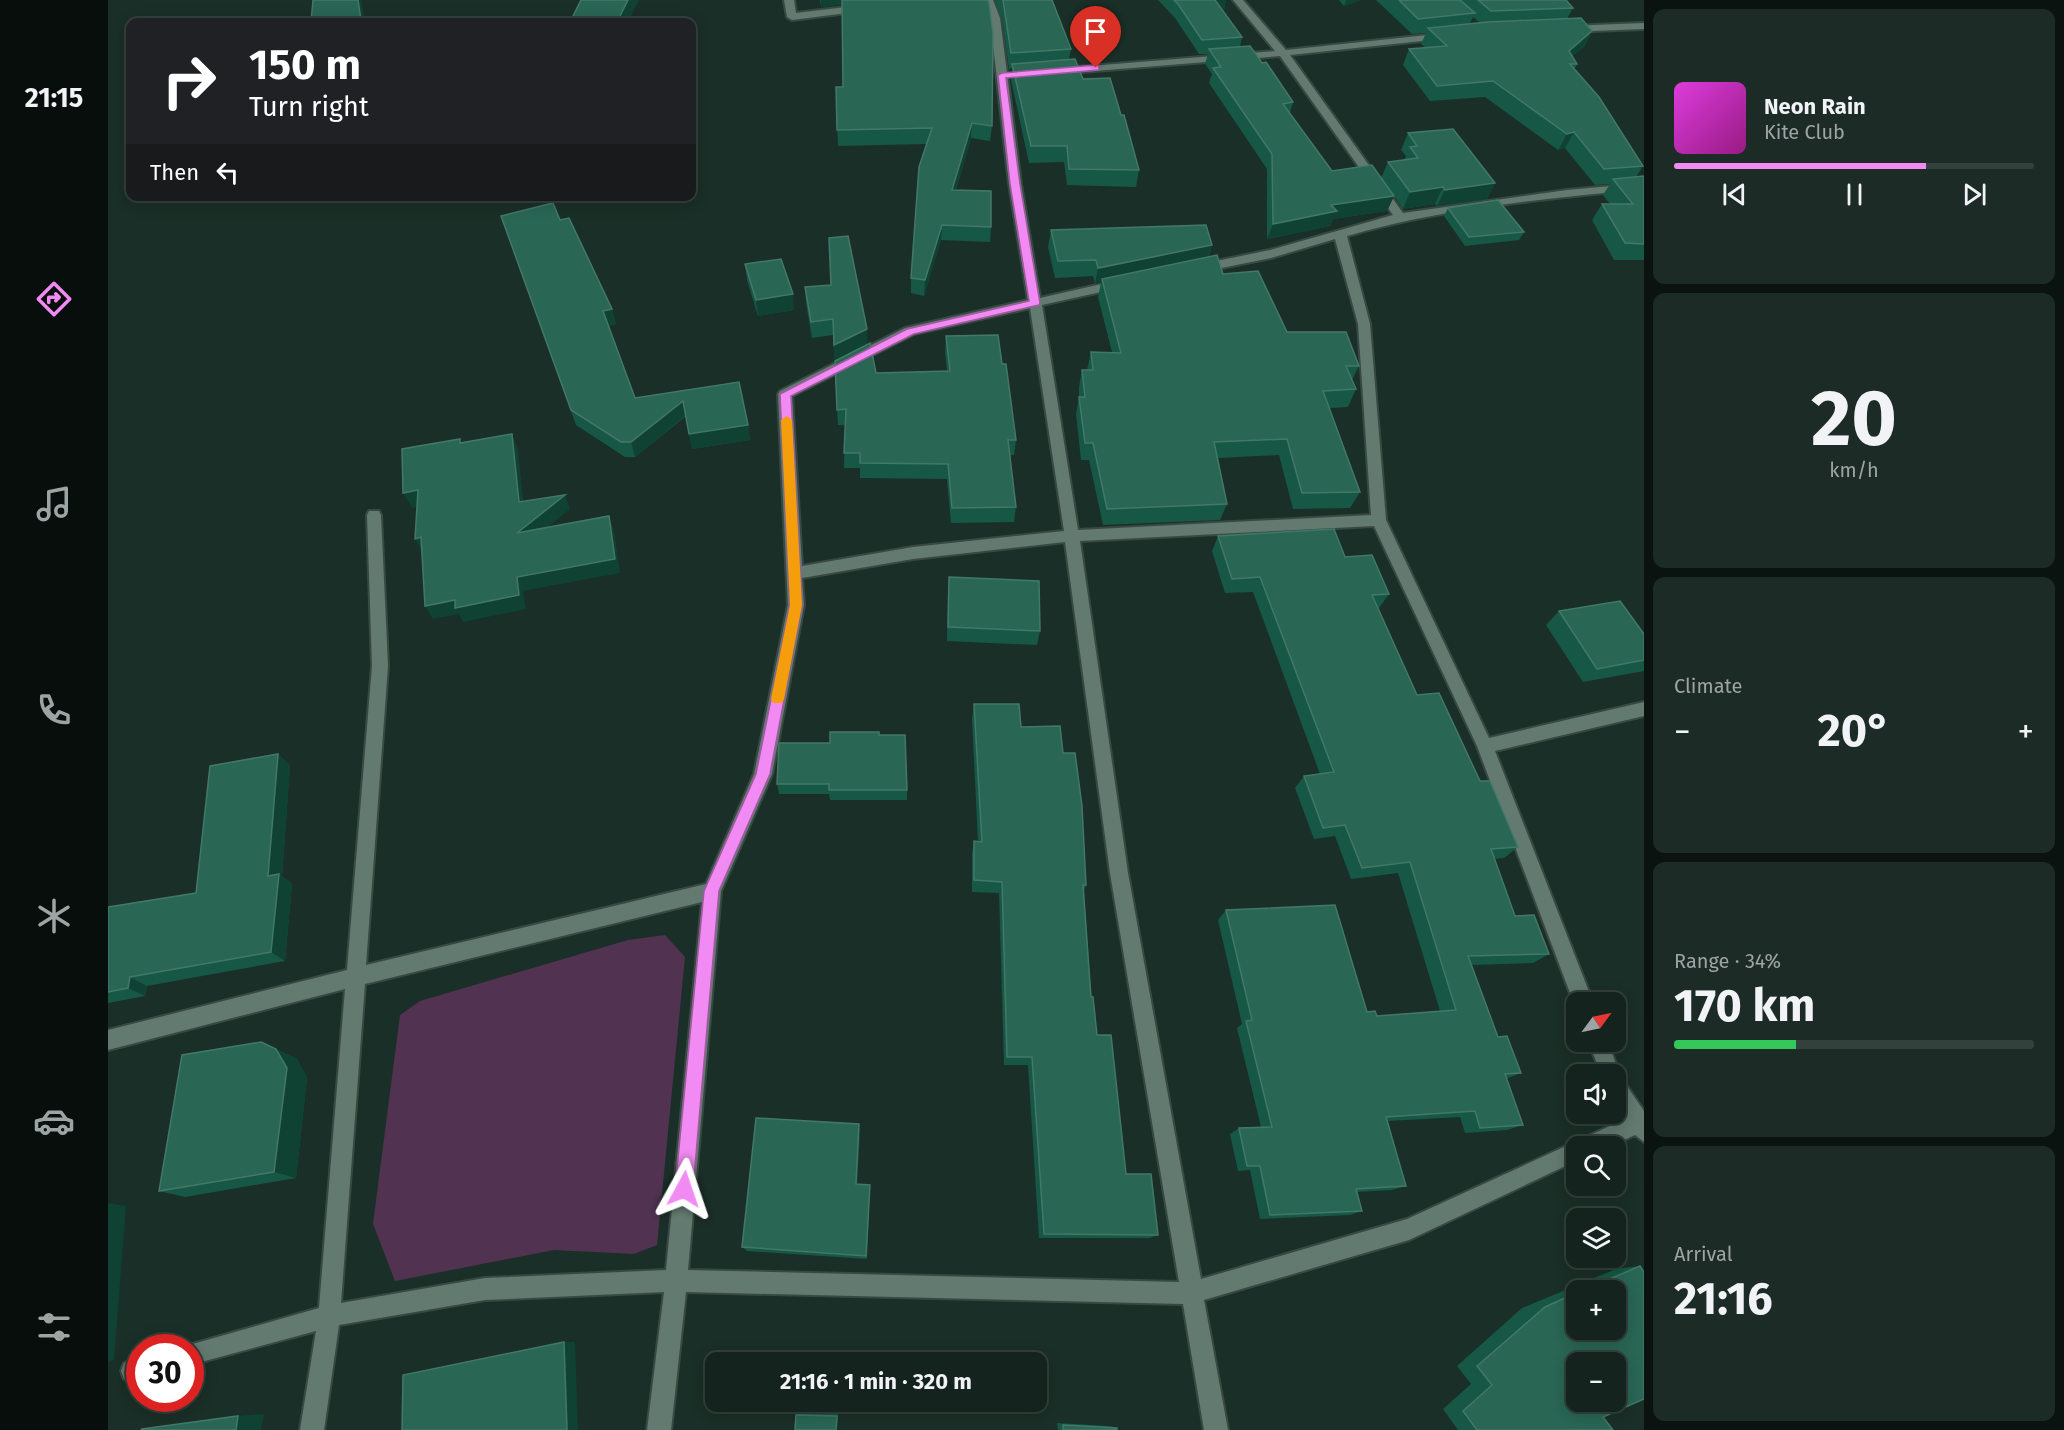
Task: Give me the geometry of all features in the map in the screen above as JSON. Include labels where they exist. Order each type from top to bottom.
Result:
[{"type":"street","points":[[789,0],[792,16],[879,6]]},
{"type":"street","points":[[988,0],[995,18],[1008,75],[1015,184],[1071,536],[1119,873],[1216,1430]]},
{"type":"street","points":[[1238,0],[1283,53],[1400,217]]},
{"type":"street","points":[[1562,29],[1644,26]]},
{"type":"street","points":[[1049,72],[1283,53],[1457,34]]},
{"type":"street","points":[[1183,272],[1271,254],[1400,217],[1567,193],[1644,186]]},
{"type":"street","points":[[1340,234],[1364,324],[1379,520],[1485,746],[1579,992]]},
{"type":"street","points":[[659,1430],[676,1281],[712,891],[763,774],[796,605],[785,394],[910,332],[1127,283]]},
{"type":"street","points":[[312,1430],[329,1316],[380,666],[374,515]]},
{"type":"street","points":[[794,573],[913,553],[1071,536],[1379,520]]},
{"type":"street","points":[[1485,746],[1644,709]]},
{"type":"street","points":[[108,1040],[712,891]]},
{"type":"street","points":[[1613,1136],[1642,1125],[1626,1100]]},
{"type":"street","points":[[204,1350],[329,1316],[485,1289],[676,1281],[1192,1293],[1409,1229],[1566,1156]]},
{"type":"shaded area","points":[[665,935],[685,957],[657,1245],[634,1254],[554,1250],[395,1281],[373,1224],[400,1015],[420,1001],[628,940]]},
{"type":"building","points":[[313,0],[358,0],[361,18],[311,18]]},
{"type":"building","points":[[581,0],[628,0],[619,18],[572,18]]},
{"type":"building","points":[[842,0],[988,0],[989,3],[993,34],[992,126],[972,123],[952,190],[991,191],[991,227],[942,225],[925,280],[911,278],[919,167],[932,128],[837,130],[836,87],[843,87]]},
{"type":"building","points":[[1003,0],[1052,0],[1071,49],[1011,53]]},
{"type":"building","points":[[1174,0],[1215,0],[1242,37],[1202,40]]},
{"type":"building","points":[[1399,0],[1460,0],[1475,13],[1418,19]]},
{"type":"building","points":[[1478,0],[1566,0],[1573,8],[1491,11]]},
{"type":"building","points":[[1581,18],[1592,31],[1569,51],[1577,64],[1570,64],[1599,97],[1643,166],[1604,169],[1574,132],[1567,134],[1493,81],[1437,86],[1409,49],[1447,46],[1428,28],[1488,22]]},
{"type":"building","points":[[1250,46],[1262,63],[1266,62],[1293,102],[1283,104],[1332,171],[1372,165],[1394,196],[1331,205],[1337,211],[1273,224],[1272,154],[1213,68],[1221,67],[1209,49]]},
{"type":"building","points":[[1075,59],[1083,79],[1110,78],[1121,115],[1124,115],[1139,170],[1069,169],[1067,146],[1031,146],[1012,64]]},
{"type":"building","points":[[1453,129],[1495,183],[1410,192],[1388,162],[1418,158],[1410,147],[1417,146],[1408,133]]},
{"type":"building","points":[[1644,176],[1644,244],[1625,243],[1602,204],[1633,204],[1613,179]]},
{"type":"building","points":[[1498,200],[1524,232],[1469,237],[1448,208]]},
{"type":"building","points":[[553,203],[560,220],[569,218],[612,309],[603,311],[635,398],[739,382],[748,425],[689,434],[683,401],[631,442],[621,442],[571,410],[501,216]]},
{"type":"building","points":[[1206,225],[1212,245],[1098,268],[1096,260],[1058,261],[1051,230]]},
{"type":"building","points":[[848,236],[867,329],[834,345],[833,319],[811,322],[805,287],[831,285],[829,238]]},
{"type":"building","points":[[1217,255],[1223,274],[1258,271],[1287,332],[1346,332],[1359,366],[1346,366],[1356,389],[1323,391],[1360,492],[1302,493],[1287,439],[1214,442],[1227,504],[1107,509],[1093,443],[1085,443],[1079,397],[1085,397],[1082,370],[1093,370],[1091,352],[1121,353],[1102,279]]},
{"type":"building","points":[[781,259],[793,294],[756,300],[745,264]]},
{"type":"building","points":[[998,335],[1002,364],[1006,364],[1016,440],[1008,440],[1016,507],[952,508],[948,464],[860,463],[860,453],[844,453],[846,409],[837,410],[835,361],[870,343],[876,373],[950,371],[946,336]]},
{"type":"building","points":[[512,434],[519,502],[565,495],[517,533],[609,516],[615,559],[517,577],[519,595],[455,608],[455,600],[425,606],[421,537],[415,539],[418,490],[403,493],[402,449],[460,439],[460,443]]},
{"type":"building","points":[[1334,529],[1345,557],[1372,555],[1389,594],[1372,595],[1417,695],[1439,693],[1480,781],[1490,781],[1518,847],[1491,849],[1515,916],[1534,915],[1549,954],[1468,956],[1498,1037],[1507,1036],[1521,1073],[1505,1074],[1523,1125],[1480,1128],[1475,1111],[1386,1117],[1406,1186],[1356,1189],[1362,1211],[1270,1215],[1260,1166],[1247,1166],[1239,1128],[1272,1127],[1246,1021],[1252,1020],[1226,910],[1335,905],[1367,1012],[1375,1011],[1377,1016],[1456,1010],[1410,862],[1362,868],[1345,825],[1323,828],[1304,776],[1334,772],[1260,577],[1232,579],[1218,536]]},
{"type":"building","points":[[949,577],[1039,581],[1040,631],[948,627]]},
{"type":"building","points":[[1620,601],[1644,634],[1644,660],[1597,669],[1559,611]]},
{"type":"building","points":[[974,704],[1019,704],[1021,727],[1060,726],[1063,753],[1075,753],[1082,806],[1086,885],[1083,885],[1091,997],[1093,997],[1097,1035],[1111,1035],[1126,1174],[1151,1174],[1158,1235],[1044,1234],[1032,1057],[1007,1057],[1002,882],[974,880],[974,841],[982,842]]},
{"type":"building","points":[[830,732],[879,732],[879,735],[905,735],[907,790],[829,790],[829,784],[777,784],[779,743],[830,743]]},
{"type":"building","points":[[278,754],[268,876],[279,874],[271,952],[130,977],[128,988],[108,992],[108,907],[196,893],[210,766]]},
{"type":"building","points":[[261,1042],[276,1049],[287,1068],[274,1172],[159,1191],[182,1055]]},
{"type":"building","points":[[756,1118],[859,1124],[856,1184],[870,1185],[866,1256],[742,1247]]},
{"type":"building","points":[[1640,1266],[1644,1272],[1644,1399],[1626,1407],[1626,1352],[1566,1352],[1566,1412],[1614,1412],[1603,1417],[1613,1430],[1477,1430],[1463,1411],[1492,1385],[1477,1366],[1545,1307],[1566,1298],[1566,1340],[1626,1340],[1626,1280],[1607,1280]]},
{"type":"building","points":[[564,1342],[567,1430],[402,1430],[403,1375]]},
{"type":"building","points":[[796,1415],[837,1416],[836,1430],[795,1430]]},
{"type":"building","points":[[238,1416],[236,1430],[141,1430],[142,1429]]},
{"type":"building","points":[[1063,1425],[1117,1428],[1117,1430],[1063,1430]]},
{"type":"slow traffic","points":[[778,699],[796,605],[787,420]]},
{"type":"route","points":[[684,1189],[712,891],[763,774],[796,605],[785,394],[910,332],[1035,303],[1015,184],[1002,75],[1096,68]]}]
